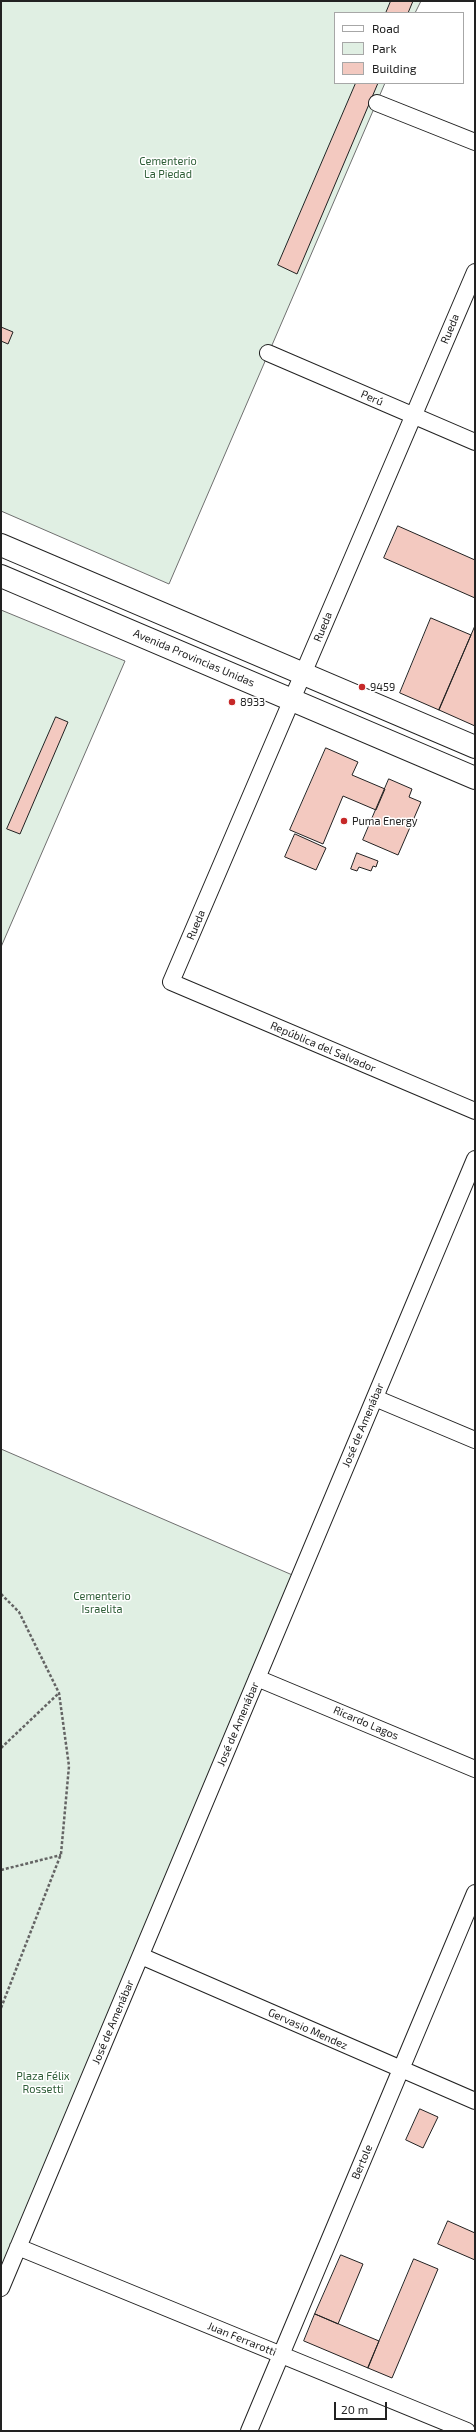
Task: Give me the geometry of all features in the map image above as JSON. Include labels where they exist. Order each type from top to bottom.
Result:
[{"type":"main road","points":[[1,545],[304,672],[475,747]]},
{"type":"main road","name":"Avenida Provincias Unidas","points":[[1,576],[475,778]]},
{"type":"street","points":[[377,102],[475,142]]},
{"type":"street","name":"Rueda","points":[[171,982],[475,272]]},
{"type":"street","name":"Perú","points":[[268,353],[475,442]]},
{"type":"street","name":"República del Salvador","points":[[171,982],[475,1112]]},
{"type":"street","name":"José de Amenábar","points":[[1,2288],[475,1159]]},
{"type":"street","points":[[375,1398],[475,1440]]},
{"type":"street","name":"Ricardo Lagos","points":[[257,1678],[475,1769]]},
{"type":"street","name":"Bertole","points":[[249,2431],[475,1893]]},
{"type":"street","name":"Gervasio Mendez","points":[[140,1956],[475,2101]]},
{"type":"street","name":"Juan Ferrarotti","points":[[18,2247],[466,2431]]},
{"type":"path","points":[[1,1594],[19,1612],[59,1693],[69,1766],[61,1854],[1,2008]]},
{"type":"path","points":[[1,1748],[59,1693]]},
{"type":"path","points":[[1,1870],[61,1854]]},
{"type":"green space","name":"Cementerio La Piedad","points":[[1,1],[421,1],[416,12],[334,12],[334,84],[385,84],[169,584],[1,511]]},
{"type":"green space","points":[[1,610],[125,661],[1,947]]},
{"type":"green space","name":"Cementerio Israelita","points":[[1,1449],[297,1577],[1,2273]]},
{"type":"building","points":[[391,1],[413,1],[408,12],[386,12]]},
{"type":"building","points":[[356,84],[378,84],[297,274],[278,265]]},
{"type":"building","points":[[1,327],[13,332],[8,344],[1,341]]},
{"type":"building","points":[[398,526],[475,560],[475,598],[384,558]]},
{"type":"building","points":[[431,618],[471,635],[439,710],[400,693]]},
{"type":"building","points":[[475,626],[475,726],[439,710]]},
{"type":"building","points":[[56,717],[68,722],[20,834],[7,829]]},
{"type":"building","points":[[326,748],[358,762],[352,775],[385,789],[376,810],[343,796],[323,844],[290,830]]},
{"type":"building","points":[[389,779],[412,789],[409,797],[421,802],[398,855],[363,840]]},
{"type":"building","points":[[295,834],[326,848],[316,870],[285,857]]},
{"type":"building","points":[[357,853],[378,861],[376,867],[373,866],[371,871],[359,867],[357,871],[351,869]]},
{"type":"building","points":[[420,2109],[438,2117],[423,2148],[406,2140]]},
{"type":"building","points":[[448,2221],[475,2233],[475,2260],[438,2244]]},
{"type":"building","points":[[341,2255],[363,2264],[338,2324],[315,2314]]},
{"type":"building","points":[[414,2259],[438,2269],[392,2378],[368,2368]]},
{"type":"building","points":[[315,2314],[379,2341],[368,2368],[304,2341]]},
{"type":"place","name":"9459","points":[[362,687]]},
{"type":"place","name":"8933","points":[[232,702]]},
{"type":"place","name":"Puma Energy","points":[[344,821]]},
{"type":"park label","name":"Plaza Félix Rossetti","points":[[43,2082]]}]
